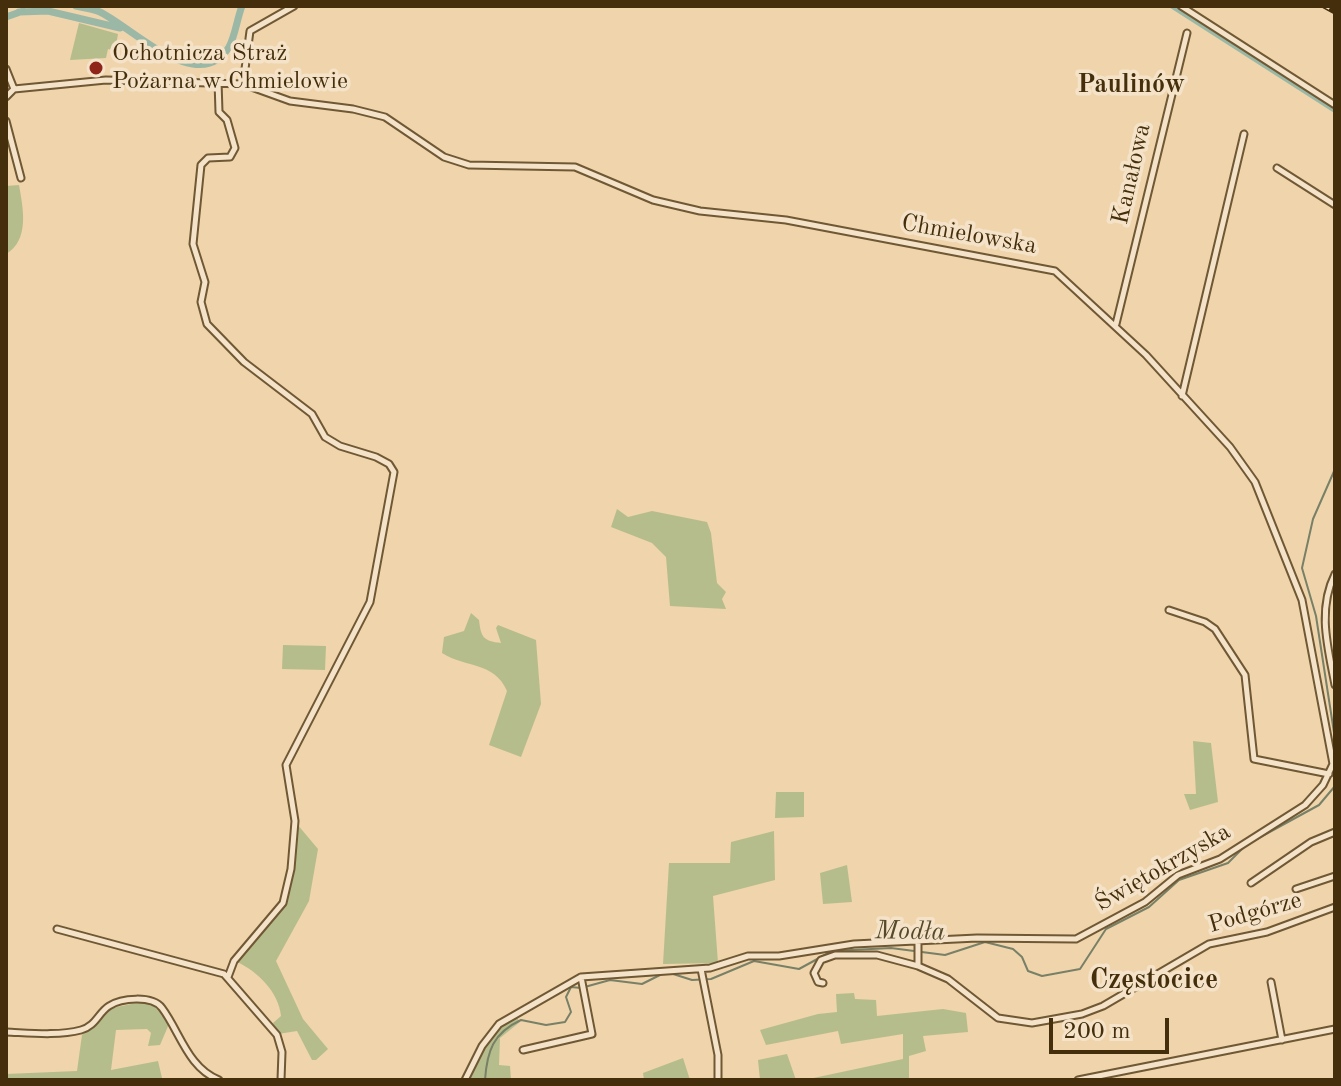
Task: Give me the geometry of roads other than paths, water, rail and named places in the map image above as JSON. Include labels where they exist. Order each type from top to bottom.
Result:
[{"type":"street","points":[[243,84],[250,31],[294,6]]},
{"type":"street","points":[[1185,7],[1335,105]]},
{"type":"street","name":"Kanałowa","points":[[1116,325],[1187,33]]},
{"type":"street","points":[[6,69],[14,89],[6,97]]},
{"type":"street","name":"Chmielowska","points":[[14,89],[106,80],[243,84],[290,101],[353,109],[385,117],[444,157],[460,162],[495,167],[575,167],[653,200],[700,211],[786,220],[1047,267],[1065,278],[1116,325],[1243,463],[1270,513],[1302,600],[1334,763]]},
{"type":"street","points":[[218,81],[219,112],[230,127],[235,148],[230,157],[208,158],[201,165],[193,244],[204,277],[204,318],[244,362],[307,410],[325,437],[340,446],[376,457],[389,464],[394,472],[370,602],[286,765],[284,773],[294,797],[295,821],[291,869],[283,903],[234,961],[228,977]]},
{"type":"street","points":[[6,121],[21,178]]},
{"type":"street","points":[[1182,397],[1244,134]]},
{"type":"street","points":[[1277,168],[1335,205]]},
{"type":"street","points":[[1335,574],[1326,598],[1325,614],[1335,685]]},
{"type":"street","points":[[1169,610],[1215,629],[1229,654],[1241,664],[1245,675],[1254,759],[1329,774]]},
{"type":"street","name":"Świętokrzyska","points":[[581,977],[702,972],[748,956],[779,956],[839,945],[1076,939],[1145,902],[1178,875],[1220,859],[1305,805],[1318,793],[1334,763]]},
{"type":"street","points":[[1251,883],[1311,842],[1335,832]]},
{"type":"street","points":[[1296,889],[1335,876]]},
{"type":"street","name":"Podgórze","points":[[823,983],[818,982],[814,969],[828,957],[877,955],[918,966],[948,979],[998,1018],[1039,1022],[1082,1014],[1103,1006],[1209,944],[1267,932],[1335,907]]},
{"type":"street","points":[[57,929],[207,968],[228,977],[277,1035],[282,1052],[281,1080]]},
{"type":"street","points":[[918,942],[918,966]]},
{"type":"street","points":[[702,972],[718,1055],[718,1080]]},
{"type":"street","points":[[465,1080],[482,1046],[499,1024],[581,977],[592,1034],[523,1050]]},
{"type":"street","points":[[1271,982],[1282,1040]]},
{"type":"street","points":[[6,1032],[79,1030],[95,1023],[106,1008],[115,1003],[152,1001],[162,1008],[186,1051],[207,1074],[219,1080]]},
{"type":"street","points":[[1078,1080],[1335,1029]]},
{"type":"waterway","points":[[76,6],[100,12],[164,54],[200,65],[216,60],[229,47],[242,6]]},
{"type":"waterway","points":[[1171,6],[1335,111]]},
{"type":"waterway","points":[[6,17],[23,11]]},
{"type":"waterway","points":[[19,12],[48,11],[120,28]]},
{"type":"waterway","name":"Modła","points":[[1335,469],[1313,519],[1302,568],[1316,616],[1335,739]]},
{"type":"waterway","name":"Modła","points":[[1255,840],[1319,805],[1335,786]]},
{"type":"waterway","name":"Modła","points":[[670,973],[692,980],[711,979],[754,961],[799,969],[832,951],[891,948],[945,955],[985,942],[1013,949],[1022,957],[1028,971],[1042,976],[1080,969],[1106,929],[1149,907],[1179,880],[1228,863],[1246,845]]},
{"type":"waterway","name":"Modła","points":[[485,1080],[490,1052],[498,1037],[521,1020],[546,1025],[565,1022],[571,1012],[566,997],[571,987],[581,988],[610,980],[642,984],[664,973]]},
{"type":"railway","points":[[1324,6],[1335,12]]},
{"type":"place","name":"Ochotnicza Straż Pożarna w Chmielowie","points":[[96,68]]},
{"type":"district","name":"Paulinów","points":[[1131,85]]},
{"type":"district","name":"Częstocice","points":[[1154,981]]}]
